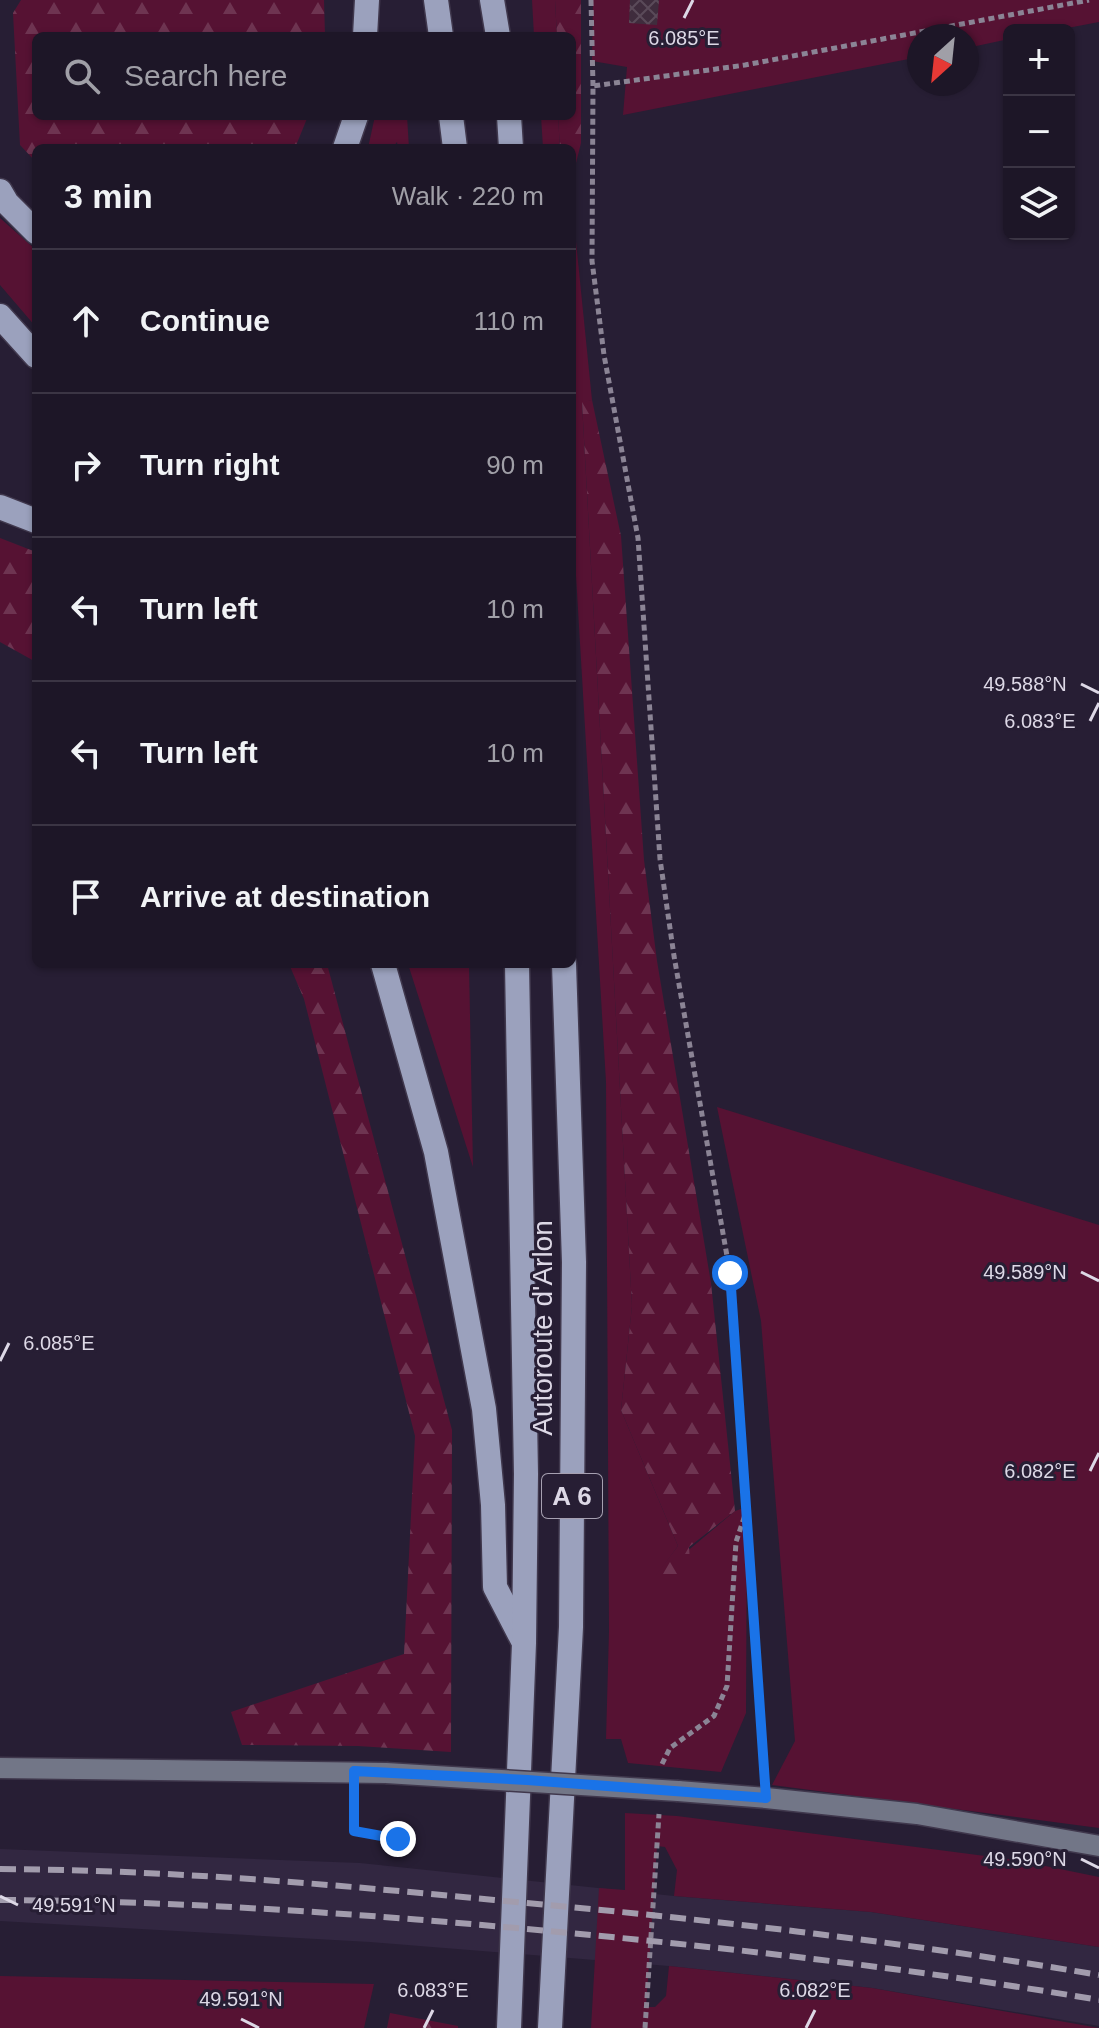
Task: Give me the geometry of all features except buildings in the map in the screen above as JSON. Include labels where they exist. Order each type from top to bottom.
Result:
[{"type":"highway","points":[[365,32],[367,0]]},
{"type":"highway","points":[[436,0],[440,32]]},
{"type":"highway","points":[[492,0],[497,32]]},
{"type":"highway","points":[[506,0],[506,32]]},
{"type":"highway","points":[[346,144],[355,120]]},
{"type":"highway","points":[[452,120],[454,144]]},
{"type":"highway","points":[[509,120],[511,144]]},
{"type":"highway","points":[[0,191],[7,203],[32,228]]},
{"type":"highway","points":[[0,316],[32,352]]},
{"type":"highway","points":[[0,507],[32,519]]},
{"type":"highway","name":"A 6","points":[[384,968],[436,1152],[484,1409],[493,1505],[495,1587],[524,1643]]},
{"type":"highway","name":"Autoroute d'Arlon","points":[[509,2028],[524,1643],[526,1444],[517,968]]},
{"type":"highway","name":"Autoroute d'Arlon","points":[[550,2028],[571,1627],[574,1262],[564,968]]},
{"type":"main road","points":[[0,1768],[354,1771],[678,1791],[917,1814],[1099,1846]]},
{"type":"path","points":[[591,0],[592,261],[604,355],[638,538],[660,859],[730,1273],[766,1798]]},
{"type":"path","points":[[593,86],[745,65],[1089,0]]},
{"type":"path","points":[[354,1771],[354,1831],[398,1839]]},
{"type":"shaded area","points":[[0,1849],[360,1863],[674,1896],[871,1912],[1099,1947],[1099,2026],[872,1988],[669,1966],[370,1942],[0,1921]]},
{"type":"green space","points":[[21,0],[324,0],[325,32],[32,32],[32,120],[306,120],[297,144],[32,144],[32,158],[20,145],[13,13]]},
{"type":"green space","points":[[532,0],[555,0],[557,32],[534,32]]},
{"type":"green space","points":[[555,0],[581,0],[581,143],[576,163],[576,144],[560,144],[558,120],[576,120],[576,32],[557,32]]},
{"type":"green space","points":[[593,0],[1099,0],[1099,22],[1075,27],[1075,24],[1003,24],[1003,40],[979,45],[979,24],[907,24],[907,59],[623,115],[627,67],[592,61]]},
{"type":"green space","points":[[374,120],[407,120],[409,144],[369,144]]},
{"type":"green space","points":[[541,120],[558,120],[560,144],[543,144]]},
{"type":"green space","points":[[0,218],[32,246],[32,322],[0,285]]},
{"type":"green space","points":[[576,242],[592,400],[582,403],[632,1306],[621,1410],[678,1546],[653,1580],[735,1511],[747,1507],[746,1713],[721,1772],[628,1763],[621,1739],[606,1739],[609,1631],[606,1082],[576,576]]},
{"type":"green space","points":[[592,400],[621,536],[644,860],[657,961],[711,1283],[735,1511],[689,1547],[691,1579],[681,1595],[663,1599],[652,1580],[678,1546],[621,1410],[632,1306],[582,402]]},
{"type":"green space","points":[[0,538],[32,550],[32,660],[0,642]]},
{"type":"green space","points":[[291,968],[328,968],[452,1430],[451,1752],[358,1746],[242,1745],[231,1712],[404,1654],[415,1436],[304,999]]},
{"type":"green space","points":[[409,968],[469,968],[473,1167]]},
{"type":"green space","points":[[717,1107],[1099,1225],[1099,1828],[772,1785],[795,1741],[761,1321]]},
{"type":"green space","points":[[625,1813],[677,1816],[1016,1860],[1099,1877],[1099,1947],[871,1912],[674,1896],[677,1870],[665,1847],[657,1846],[646,2007],[655,2007],[666,1996],[669,1966],[872,1988],[1099,2028],[591,2028],[599,1888],[625,1890]]},
{"type":"green space","points":[[0,1976],[374,1984],[364,2028],[0,2028]]},
{"type":"green space","points":[[390,2013],[458,2026],[458,2028],[387,2028]]},
{"type":"railway","points":[[0,1869],[247,1879],[570,1907],[873,1941],[1099,1975]]},
{"type":"railway","points":[[0,1900],[275,1910],[548,1931],[824,1960],[1099,2000]]},
{"type":"route","points":[[398,1839],[354,1831],[354,1771],[766,1798],[730,1273]]}]
